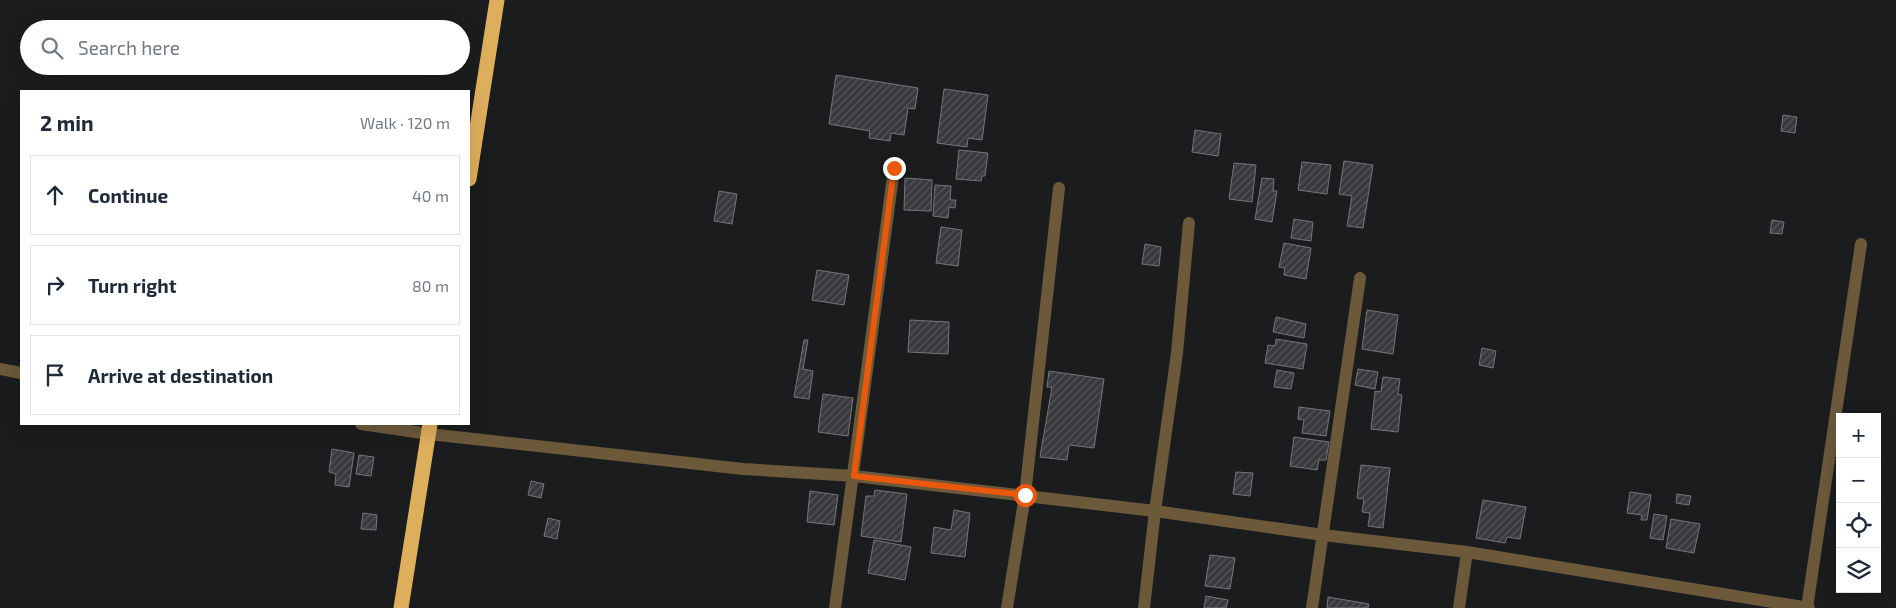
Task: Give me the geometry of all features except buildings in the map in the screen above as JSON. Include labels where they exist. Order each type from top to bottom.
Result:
[{"type":"highway","points":[[470,173],[497,0]]},
{"type":"highway","points":[[401,608],[429,429]]},
{"type":"street","points":[[835,608],[894,168]]},
{"type":"street","points":[[1007,608],[1025,495],[1059,188]]},
{"type":"street","points":[[1144,608],[1155,511],[1177,353],[1189,223]]},
{"type":"street","points":[[375,425],[429,429],[742,469],[854,476],[1155,511],[1323,535],[1467,552],[1808,608],[1861,244]]},
{"type":"street","points":[[1312,608],[1360,278]]},
{"type":"street","points":[[0,369],[20,372]]},
{"type":"street","points":[[1459,608],[1467,552]]},
{"type":"route","points":[[894,168],[854,476],[1025,495]]}]
